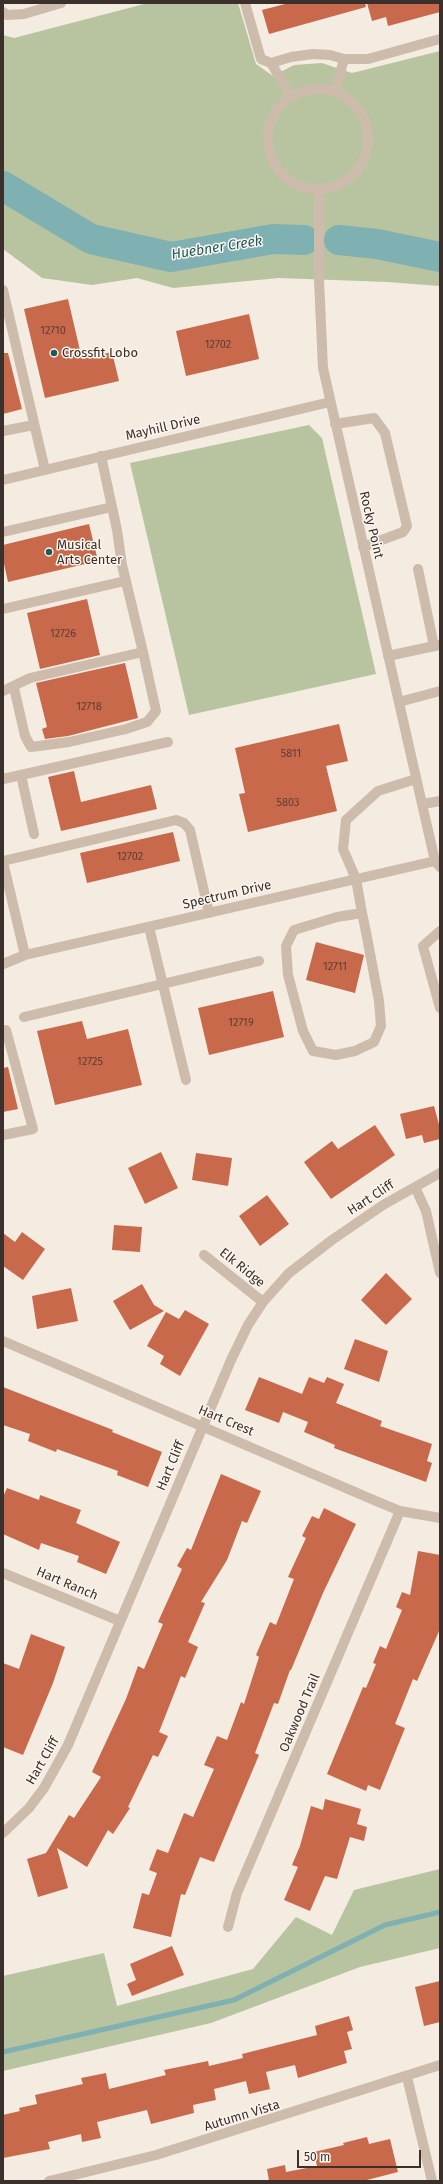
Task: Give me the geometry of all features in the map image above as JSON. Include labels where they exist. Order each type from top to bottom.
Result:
[{"type":"street","points":[[3,12],[7,15],[24,14],[61,3]]},
{"type":"street","points":[[245,3],[261,59],[271,63],[291,97]]},
{"type":"street","points":[[271,63],[292,57],[313,54],[330,55],[344,59],[368,59],[440,39]]},
{"type":"street","points":[[336,92],[344,59]]},
{"type":"street","points":[[316,88],[336,92],[352,102],[363,118],[368,138],[364,157],[354,174],[338,185],[319,189],[300,186],[283,175],[272,159],[267,140],[271,121],[281,104],[297,93],[316,88]]},
{"type":"street","name":"Rocky Point","points":[[319,189],[321,336],[323,368],[416,779],[438,864]]},
{"type":"street","points":[[3,290],[44,470]]},
{"type":"street","name":"Mayhill Drive","points":[[3,480],[330,402]]},
{"type":"street","points":[[335,424],[374,418],[385,433],[407,526],[403,532],[363,547]]},
{"type":"street","points":[[3,431],[34,425]]},
{"type":"street","points":[[14,688],[25,736],[31,747],[62,743],[126,729],[147,722],[156,711],[125,581],[101,456]]},
{"type":"street","points":[[3,532],[112,507]]},
{"type":"street","points":[[388,656],[437,646],[418,569]]},
{"type":"street","points":[[3,609],[125,581]]},
{"type":"street","points":[[3,691],[14,688],[30,678],[143,652]]},
{"type":"street","points":[[399,702],[440,691]]},
{"type":"street","points":[[3,779],[168,742]]},
{"type":"street","points":[[21,775],[34,834]]},
{"type":"street","points":[[362,913],[337,917],[294,930],[286,946],[288,975],[303,1032],[313,1051],[336,1055],[355,1051],[374,1042],[381,1026],[379,1001],[356,879],[343,849],[346,820],[378,791],[416,779]]},
{"type":"street","points":[[423,804],[440,801]]},
{"type":"street","points":[[25,955],[3,861],[176,820],[184,823],[190,830],[208,913]]},
{"type":"street","name":"Spectrum Drive","points":[[3,964],[25,955],[356,879],[438,864]]},
{"type":"street","points":[[149,927],[186,1080]]},
{"type":"street","points":[[440,931],[423,946],[440,1008]]},
{"type":"street","points":[[24,1017],[162,983],[260,961]]},
{"type":"street","points":[[3,1030],[6,1030],[33,1129],[3,1135]]},
{"type":"street","name":"Hart Cliff","points":[[3,1833],[29,1808],[58,1767],[202,1425],[248,1325],[263,1302],[289,1273],[332,1240],[383,1205],[440,1172]]},
{"type":"street","points":[[415,1187],[426,1211],[440,1274]]},
{"type":"street","name":"Elk Ridge","points":[[204,1254],[263,1302]]},
{"type":"street","name":"Hart Crest","points":[[3,1341],[400,1511],[440,1518]]},
{"type":"street","name":"Oakwood Trail","points":[[228,1927],[237,1893],[400,1511]]},
{"type":"street","name":"Hart Ranch","points":[[3,1573],[120,1621]]},
{"type":"street","name":"Autumn Vista","points":[[49,2181],[156,2156],[440,2066]]},
{"type":"street","points":[[407,2077],[432,2181]]},
{"type":"green space","points":[[148,3],[238,3],[256,64],[273,76],[294,65],[322,63],[352,73],[440,51],[440,286],[388,282],[279,278],[173,288],[137,278],[92,285],[42,278],[3,249],[3,35],[14,38]]},
{"type":"green space","points":[[309,425],[322,438],[376,674],[189,715],[130,463]]},
{"type":"green space","points":[[440,1869],[440,1948],[360,1967],[211,2023],[3,2071],[3,1976],[104,1953],[117,2006],[253,1969],[296,1917],[332,1935],[354,1890]]},
{"type":"building","points":[[289,3],[365,3],[366,7],[269,34],[262,10]]},
{"type":"building","points":[[367,3],[440,3],[440,12],[388,26],[386,17],[372,21]]},
{"type":"building","points":[[68,299],[82,359],[112,352],[119,381],[45,398],[24,309]]},
{"type":"building","points":[[249,314],[259,359],[186,376],[176,331]]},
{"type":"building","points":[[3,353],[8,353],[22,409],[3,414]]},
{"type":"building","name":"Musical Arts Center","points":[[89,524],[98,561],[8,582],[3,559],[3,545]]},
{"type":"building","points":[[87,599],[100,655],[40,669],[27,613]]},
{"type":"building","points":[[125,663],[138,718],[68,736],[45,739],[42,729],[47,727],[36,683]]},
{"type":"building","points":[[339,724],[348,761],[326,766],[337,811],[248,832],[239,794],[245,793],[235,748]]},
{"type":"building","points":[[74,771],[81,802],[151,785],[157,809],[61,831],[48,777]]},
{"type":"building","points":[[173,832],[180,861],[87,883],[80,853]]},
{"type":"building","points":[[316,942],[364,955],[355,993],[306,980]]},
{"type":"building","points":[[273,991],[284,1037],[209,1055],[198,1008]]},
{"type":"building","points":[[82,1021],[87,1039],[128,1029],[142,1085],[55,1105],[37,1031]]},
{"type":"building","points":[[8,1067],[18,1109],[3,1112],[3,1068]]},
{"type":"building","points":[[434,1106],[440,1128],[440,1139],[424,1143],[422,1135],[406,1139],[400,1114]]},
{"type":"building","points":[[375,1125],[395,1155],[331,1199],[304,1162],[332,1141],[338,1149]]},
{"type":"building","points":[[161,1152],[178,1188],[145,1204],[128,1168]]},
{"type":"building","points":[[196,1153],[232,1158],[228,1186],[192,1180]]},
{"type":"building","points":[[267,1195],[289,1224],[260,1246],[239,1216]]},
{"type":"building","points":[[114,1225],[142,1227],[140,1252],[112,1250]]},
{"type":"building","points":[[22,1232],[45,1249],[23,1280],[3,1266],[3,1233],[15,1242]]},
{"type":"building","points":[[386,1273],[412,1299],[386,1325],[361,1300]]},
{"type":"building","points":[[142,1284],[154,1305],[164,1311],[130,1330],[113,1301]]},
{"type":"building","points":[[71,1288],[78,1321],[37,1329],[32,1296]]},
{"type":"building","points":[[185,1310],[209,1324],[180,1376],[160,1364],[164,1356],[147,1346],[166,1312],[179,1319]]},
{"type":"building","points":[[355,1339],[388,1351],[379,1382],[344,1369]]},
{"type":"building","points":[[259,1377],[302,1394],[309,1377],[324,1383],[327,1377],[344,1384],[336,1403],[382,1421],[380,1426],[432,1444],[427,1461],[432,1463],[426,1482],[334,1448],[335,1445],[304,1432],[308,1422],[283,1412],[279,1423],[245,1410]]},
{"type":"building","points":[[3,1387],[113,1430],[112,1432],[162,1452],[148,1487],[117,1475],[118,1471],[57,1449],[56,1452],[28,1441],[30,1434],[3,1425]]},
{"type":"building","points":[[221,1474],[261,1491],[247,1523],[242,1521],[227,1560],[201,1602],[205,1603],[188,1642],[198,1647],[185,1678],[181,1676],[159,1732],[168,1736],[158,1757],[153,1755],[128,1807],[130,1808],[113,1834],[108,1830],[87,1867],[57,1848],[68,1888],[38,1897],[27,1859],[46,1853],[69,1815],[74,1818],[101,1777],[92,1772],[126,1699],[138,1666],[144,1669],[163,1624],[158,1622],[182,1569],[177,1566],[187,1548],[191,1550]]},
{"type":"building","points":[[7,1488],[39,1500],[40,1495],[81,1510],[76,1523],[120,1542],[106,1574],[77,1562],[79,1556],[41,1543],[39,1550],[3,1534],[3,1497]]},
{"type":"building","points":[[324,1508],[356,1524],[323,1593],[290,1670],[278,1704],[274,1703],[255,1753],[259,1755],[214,1862],[200,1857],[185,1895],[181,1894],[171,1937],[133,1928],[142,1893],[149,1895],[157,1873],[149,1870],[157,1849],[168,1853],[184,1813],[193,1817],[214,1769],[204,1765],[217,1736],[227,1740],[241,1702],[244,1704],[259,1657],[256,1655],[270,1622],[276,1625],[294,1579],[288,1577],[306,1538],[302,1536],[312,1516],[319,1519]]},
{"type":"building","points":[[418,1551],[440,1555],[440,1629],[417,1681],[413,1679],[395,1724],[405,1728],[380,1790],[368,1785],[366,1791],[327,1774],[363,1687],[366,1688],[376,1664],[373,1663],[380,1646],[386,1649],[402,1610],[396,1607],[402,1592],[410,1595]]},
{"type":"building","points":[[31,1634],[65,1647],[53,1683],[23,1755],[3,1747],[3,1663],[19,1669]]},
{"type":"building","points":[[325,1799],[361,1809],[357,1824],[367,1827],[364,1841],[350,1837],[337,1879],[325,1876],[310,1911],[284,1900],[298,1867],[292,1865],[300,1846],[311,1806],[323,1810]]},
{"type":"building","points":[[172,1946],[184,1975],[132,1996],[127,1984],[136,1980],[130,1964]]},
{"type":"building","points":[[440,1981],[440,2022],[424,2026],[415,1987]]},
{"type":"building","points":[[349,2016],[353,2030],[347,2032],[352,2049],[344,2051],[347,2063],[298,2078],[295,2065],[266,2072],[270,2089],[249,2094],[246,2081],[214,2089],[216,2100],[193,2105],[194,2113],[151,2124],[147,2110],[97,2122],[101,2138],[82,2142],[81,2134],[48,2142],[50,2149],[3,2158],[3,2115],[20,2111],[19,2108],[37,2104],[35,2095],[83,2084],[81,2078],[106,2073],[109,2089],[166,2075],[164,2070],[208,2061],[209,2066],[243,2058],[242,2054],[317,2035],[315,2026]]},
{"type":"building","points":[[367,2137],[369,2144],[390,2139],[398,2172],[363,2181],[269,2181],[267,2169],[285,2165],[286,2172],[317,2166],[314,2152],[344,2145],[343,2143]]},
{"type":"waterway","name":"Huebner Creek","points":[[3,186],[91,239],[171,257],[273,239],[304,240]]},
{"type":"waterway","name":"Huebner Creek","points":[[339,240],[377,244],[440,257]]},
{"type":"waterway","points":[[3,2052],[234,2000],[385,1925],[440,1912]]},
{"type":"place","name":"Crossfit Lobo","points":[[54,353]]},
{"type":"place","name":"Musical Arts Center","points":[[49,552]]}]
